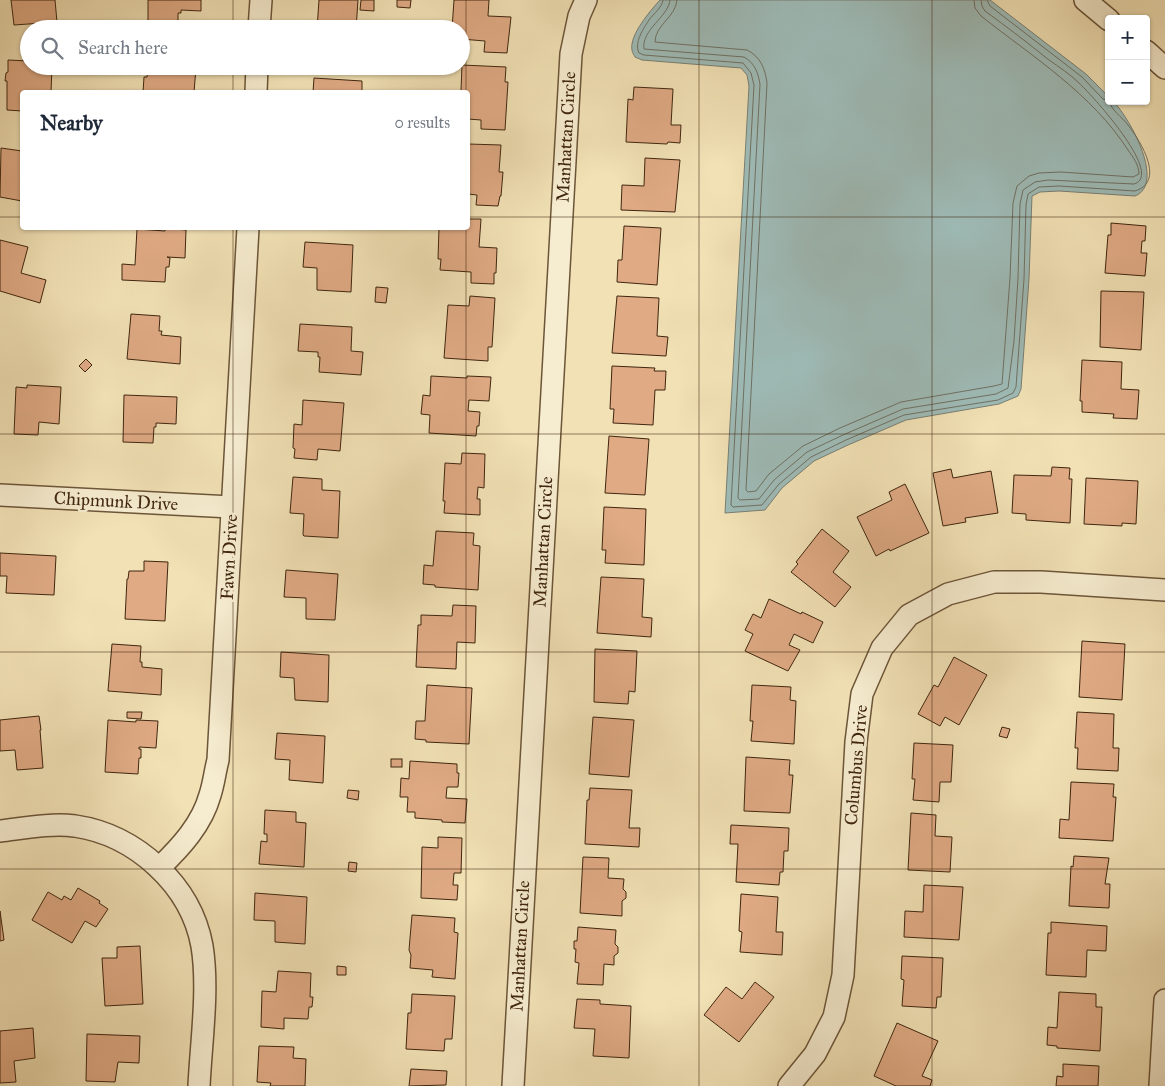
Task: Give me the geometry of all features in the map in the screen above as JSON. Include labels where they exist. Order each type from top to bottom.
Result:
[{"type":"street","points":[[260,20],[261,0]]},
{"type":"street","name":"Manhattan Circle","points":[[513,1086],[571,54],[579,16],[586,0]]},
{"type":"street","points":[[1085,0],[1105,17]]},
{"type":"street","points":[[1150,55],[1165,68]]},
{"type":"street","points":[[256,90],[257,75]]},
{"type":"street","name":"Fawn Drive","points":[[159,868],[177,851],[195,829],[210,796],[218,760],[248,230]]},
{"type":"street","name":"Chipmunk Drive","points":[[0,495],[231,506]]},
{"type":"street","name":"Columbus Drive","points":[[789,1086],[815,1054],[834,1017],[843,975],[856,742],[862,694],[882,648],[909,615],[948,594],[994,582],[1041,582],[1165,590]]},
{"type":"street","points":[[0,830],[64,826],[102,832],[132,847],[159,868],[173,884],[192,913],[202,945],[204,999],[198,1086]]},
{"type":"street","points":[[1160,1086],[1165,1000]]},
{"type":"water","points":[[660,0],[990,0],[1086,74],[1105,93],[1105,105],[1117,105],[1136,137],[1146,166],[1147,179],[1143,189],[1135,196],[1059,191],[1040,192],[1032,196],[1029,279],[1021,389],[1018,396],[999,404],[906,420],[814,461],[782,488],[765,510],[725,513],[749,86],[747,75],[741,68],[642,60],[635,57],[632,50],[634,37],[641,23]]},
{"type":"building","points":[[11,0],[55,0],[57,20],[20,20],[20,25],[14,25]]},
{"type":"building","points":[[148,0],[201,0],[201,11],[181,10],[181,13],[178,13],[178,20],[148,20]]},
{"type":"building","points":[[319,0],[358,0],[357,20],[318,20]]},
{"type":"building","points":[[361,0],[374,0],[374,11],[360,10]]},
{"type":"building","points":[[397,0],[411,0],[410,8],[397,7]]},
{"type":"building","points":[[454,0],[489,0],[488,16],[511,17],[507,53],[484,52],[485,41],[470,40],[470,20],[453,20]]},
{"type":"building","points":[[8,60],[20,61],[20,75],[52,75],[51,90],[20,90],[20,111],[7,110],[7,81],[5,81],[6,73],[8,72]]},
{"type":"building","points":[[470,65],[506,67],[505,82],[508,82],[505,130],[481,129],[481,120],[470,119],[470,90],[461,90],[462,75],[470,75]]},
{"type":"building","points":[[147,75],[195,75],[194,90],[143,90],[144,77],[147,77]]},
{"type":"building","points":[[314,78],[362,81],[362,90],[313,90]]},
{"type":"building","points":[[634,87],[673,89],[671,125],[681,125],[680,143],[626,142],[628,99],[633,100]]},
{"type":"building","points":[[470,144],[501,145],[499,172],[503,172],[501,196],[498,206],[476,205],[477,195],[470,194]]},
{"type":"building","points":[[1,148],[20,151],[20,201],[0,197]]},
{"type":"building","points":[[645,158],[680,160],[675,212],[621,210],[622,185],[644,186]]},
{"type":"building","points":[[470,219],[481,219],[479,247],[497,248],[494,284],[471,283],[471,272],[440,270],[441,259],[438,259],[439,230],[470,230]]},
{"type":"building","points":[[1111,223],[1146,226],[1145,241],[1142,241],[1141,253],[1147,253],[1145,276],[1105,273],[1108,235],[1111,235]]},
{"type":"building","points":[[624,226],[661,228],[657,285],[617,282],[618,260],[622,260]]},
{"type":"building","points":[[137,230],[186,230],[185,258],[167,257],[170,258],[169,267],[166,267],[165,282],[122,280],[122,264],[135,265]]},
{"type":"building","points":[[0,240],[28,247],[21,273],[46,280],[40,303],[0,291]]},
{"type":"building","points":[[305,242],[353,245],[351,292],[317,290],[317,268],[303,267]]},
{"type":"building","points":[[376,287],[388,288],[386,303],[375,302]]},
{"type":"building","points":[[1101,291],[1144,292],[1141,350],[1100,347]]},
{"type":"building","points":[[470,296],[495,298],[492,347],[488,347],[488,361],[444,358],[448,305],[469,306]]},
{"type":"building","points":[[617,296],[659,298],[657,336],[668,337],[666,356],[612,353]]},
{"type":"building","points":[[131,314],[160,316],[159,331],[162,331],[161,335],[181,337],[180,364],[127,359]]},
{"type":"building","points":[[300,324],[352,327],[351,351],[363,352],[361,375],[319,372],[320,357],[318,357],[318,352],[298,351]]},
{"type":"building","points":[[86,359],[92,365],[85,372],[79,366]]},
{"type":"building","points":[[1082,360],[1122,362],[1121,389],[1139,390],[1137,419],[1113,418],[1114,414],[1082,412],[1082,401],[1080,401]]},
{"type":"building","points":[[612,366],[655,368],[654,371],[666,371],[665,390],[655,390],[653,425],[613,423],[614,409],[610,409]]},
{"type":"building","points":[[431,376],[491,377],[489,401],[469,400],[468,411],[480,412],[476,436],[429,433],[430,415],[421,414],[423,395],[430,396]]},
{"type":"building","points":[[27,385],[61,387],[59,424],[39,422],[38,435],[14,434],[16,387],[27,388]]},
{"type":"building","points":[[124,395],[177,397],[176,424],[156,423],[153,443],[123,442]]},
{"type":"building","points":[[303,400],[344,403],[340,451],[318,449],[317,460],[294,458],[294,424],[302,425]]},
{"type":"building","points":[[609,436],[649,439],[645,495],[605,493]]},
{"type":"building","points":[[462,453],[485,454],[484,488],[478,487],[477,499],[480,499],[480,515],[444,513],[445,463],[461,464]]},
{"type":"building","points":[[1052,467],[1070,468],[1069,479],[1072,479],[1070,523],[1026,520],[1026,514],[1012,513],[1014,475],[1051,476]]},
{"type":"building","points":[[951,469],[953,478],[991,471],[998,513],[965,518],[966,522],[943,526],[933,473]]},
{"type":"building","points":[[293,477],[322,479],[322,490],[340,491],[338,538],[303,535],[304,514],[290,513]]},
{"type":"building","points":[[1086,478],[1138,481],[1136,524],[1122,523],[1122,526],[1084,524]]},
{"type":"building","points":[[905,484],[929,533],[876,556],[857,517],[892,500],[889,492]]},
{"type":"building","points":[[604,507],[646,509],[644,565],[605,563],[606,550],[602,550]]},
{"type":"building","points":[[822,529],[849,551],[833,572],[851,587],[835,607],[791,572],[798,564],[796,562]]},
{"type":"building","points":[[436,531],[474,533],[473,545],[480,546],[478,590],[435,587],[435,585],[423,584],[424,565],[433,566]]},
{"type":"building","points":[[0,553],[56,556],[54,595],[6,593],[7,576],[0,576]]},
{"type":"building","points":[[144,561],[168,562],[165,621],[125,619],[129,571],[144,571]]},
{"type":"building","points":[[286,570],[338,574],[335,620],[306,619],[306,598],[284,597]]},
{"type":"building","points":[[601,577],[644,579],[642,617],[652,618],[651,637],[597,633]]},
{"type":"building","points":[[769,599],[823,622],[813,643],[794,634],[789,645],[800,650],[788,671],[745,651],[753,634],[745,630],[753,614],[761,618]]},
{"type":"building","points":[[453,605],[476,606],[475,643],[457,642],[456,669],[416,667],[418,625],[421,625],[421,615],[452,616]]},
{"type":"building","points":[[1082,641],[1125,644],[1122,700],[1079,697]]},
{"type":"building","points":[[112,644],[141,646],[140,662],[142,662],[142,667],[162,669],[161,695],[108,691]]},
{"type":"building","points":[[595,649],[637,651],[635,692],[629,691],[628,704],[594,702]]},
{"type":"building","points":[[281,652],[329,655],[328,702],[295,700],[294,678],[280,677]]},
{"type":"building","points":[[954,657],[987,675],[959,725],[945,717],[940,726],[918,714],[934,685],[938,687]]},
{"type":"building","points":[[427,685],[472,688],[469,744],[426,742],[426,740],[415,739],[416,721],[425,721]]},
{"type":"building","points":[[752,685],[791,687],[790,700],[796,701],[794,744],[751,741],[753,721],[750,721]]},
{"type":"building","points":[[127,712],[142,712],[141,719],[127,718]]},
{"type":"building","points":[[1077,712],[1114,714],[1113,748],[1119,748],[1118,771],[1077,769],[1078,748],[1075,748]]},
{"type":"building","points":[[39,716],[43,768],[17,770],[15,750],[0,751],[0,720]]},
{"type":"building","points":[[593,717],[634,720],[629,777],[589,774]]},
{"type":"building","points":[[108,720],[158,721],[156,748],[139,747],[141,749],[141,758],[139,758],[138,774],[105,772]]},
{"type":"building","points":[[1002,727],[1010,729],[1007,738],[999,736]]},
{"type":"building","points":[[277,733],[325,736],[323,783],[289,780],[290,760],[275,759]]},
{"type":"building","points":[[914,743],[953,745],[951,782],[940,782],[939,802],[913,800],[915,779],[912,779]]},
{"type":"building","points":[[746,757],[790,760],[789,775],[793,775],[790,813],[744,811]]},
{"type":"building","points":[[391,759],[402,759],[402,767],[391,767]]},
{"type":"building","points":[[410,761],[457,764],[457,773],[459,773],[458,787],[447,787],[446,798],[467,799],[465,823],[415,818],[415,812],[407,812],[408,797],[400,797],[401,778],[409,779]]},
{"type":"building","points":[[1071,782],[1114,784],[1113,797],[1116,797],[1113,841],[1059,838],[1060,819],[1069,820]]},
{"type":"building","points":[[590,788],[632,790],[629,828],[640,828],[639,847],[585,844],[587,800],[589,800]]},
{"type":"building","points":[[348,790],[359,791],[358,800],[347,798]]},
{"type":"building","points":[[265,810],[296,812],[296,822],[306,823],[304,867],[259,864],[261,841],[267,842],[267,834],[264,834]]},
{"type":"building","points":[[911,813],[936,815],[935,836],[952,837],[950,872],[908,870]]},
{"type":"building","points":[[731,825],[789,828],[788,851],[784,851],[783,872],[780,872],[779,885],[736,882],[738,844],[730,844]]},
{"type":"building","points":[[438,837],[462,838],[461,873],[454,873],[453,885],[458,885],[457,900],[421,898],[422,847],[438,848]]},
{"type":"building","points":[[1074,856],[1109,858],[1105,884],[1110,884],[1109,908],[1069,906],[1071,866],[1073,867]]},
{"type":"building","points":[[583,857],[609,858],[608,878],[624,879],[623,889],[626,892],[626,898],[622,901],[622,916],[580,913]]},
{"type":"building","points":[[349,862],[357,863],[356,872],[348,871]]},
{"type":"building","points":[[924,885],[963,887],[959,940],[904,937],[905,911],[923,912]]},
{"type":"building","points":[[78,888],[100,901],[99,903],[108,909],[96,927],[85,921],[72,943],[32,920],[48,892],[62,900],[64,896],[71,900]]},
{"type":"building","points":[[255,893],[307,897],[305,944],[275,942],[275,921],[254,920]]},
{"type":"building","points":[[741,894],[778,897],[776,932],[783,932],[782,955],[740,952],[742,932],[739,931]]},
{"type":"building","points":[[0,911],[4,940],[0,941]]},
{"type":"building","points":[[412,915],[455,918],[454,932],[458,933],[455,979],[432,977],[433,970],[410,968],[411,955],[409,950]]},
{"type":"building","points":[[1051,922],[1107,926],[1106,951],[1087,950],[1086,977],[1046,975],[1048,933],[1051,933]]},
{"type":"building","points":[[578,927],[616,930],[615,944],[618,947],[618,953],[614,956],[614,965],[604,964],[603,985],[577,984],[579,963],[575,962],[576,949],[574,949],[574,941],[577,941]]},
{"type":"building","points":[[140,946],[143,1004],[105,1006],[102,958],[117,958],[117,947]]},
{"type":"building","points":[[902,956],[943,958],[941,997],[937,997],[936,1008],[902,1006],[904,980],[901,979]]},
{"type":"building","points":[[337,966],[346,967],[346,975],[337,975]]},
{"type":"building","points":[[278,971],[311,973],[310,997],[313,997],[312,1007],[309,1007],[308,1019],[284,1018],[284,1029],[261,1027],[262,991],[276,992]]},
{"type":"building","points":[[755,982],[774,997],[739,1042],[704,1015],[726,987],[742,999]]},
{"type":"building","points":[[1059,992],[1096,994],[1096,1007],[1102,1007],[1100,1051],[1057,1048],[1057,1046],[1047,1045],[1048,1027],[1057,1028]]},
{"type":"building","points":[[412,994],[455,996],[452,1039],[445,1039],[444,1051],[406,1049],[408,1013],[411,1013]]},
{"type":"building","points":[[577,999],[600,1000],[600,1004],[631,1006],[629,1058],[593,1056],[595,1029],[574,1028]]},
{"type":"building","points":[[897,1023],[938,1041],[922,1076],[932,1080],[930,1086],[896,1086],[874,1076]]},
{"type":"building","points":[[33,1028],[35,1058],[14,1061],[16,1082],[0,1083],[0,1031]]},
{"type":"building","points":[[87,1034],[140,1036],[139,1063],[118,1062],[115,1082],[86,1081]]},
{"type":"building","points":[[259,1046],[294,1047],[293,1058],[306,1059],[305,1086],[270,1086],[271,1083],[257,1082]]},
{"type":"building","points":[[1063,1064],[1099,1066],[1098,1086],[1056,1086],[1057,1076],[1063,1077]]},
{"type":"building","points":[[411,1069],[447,1071],[446,1085],[409,1086]]}]
